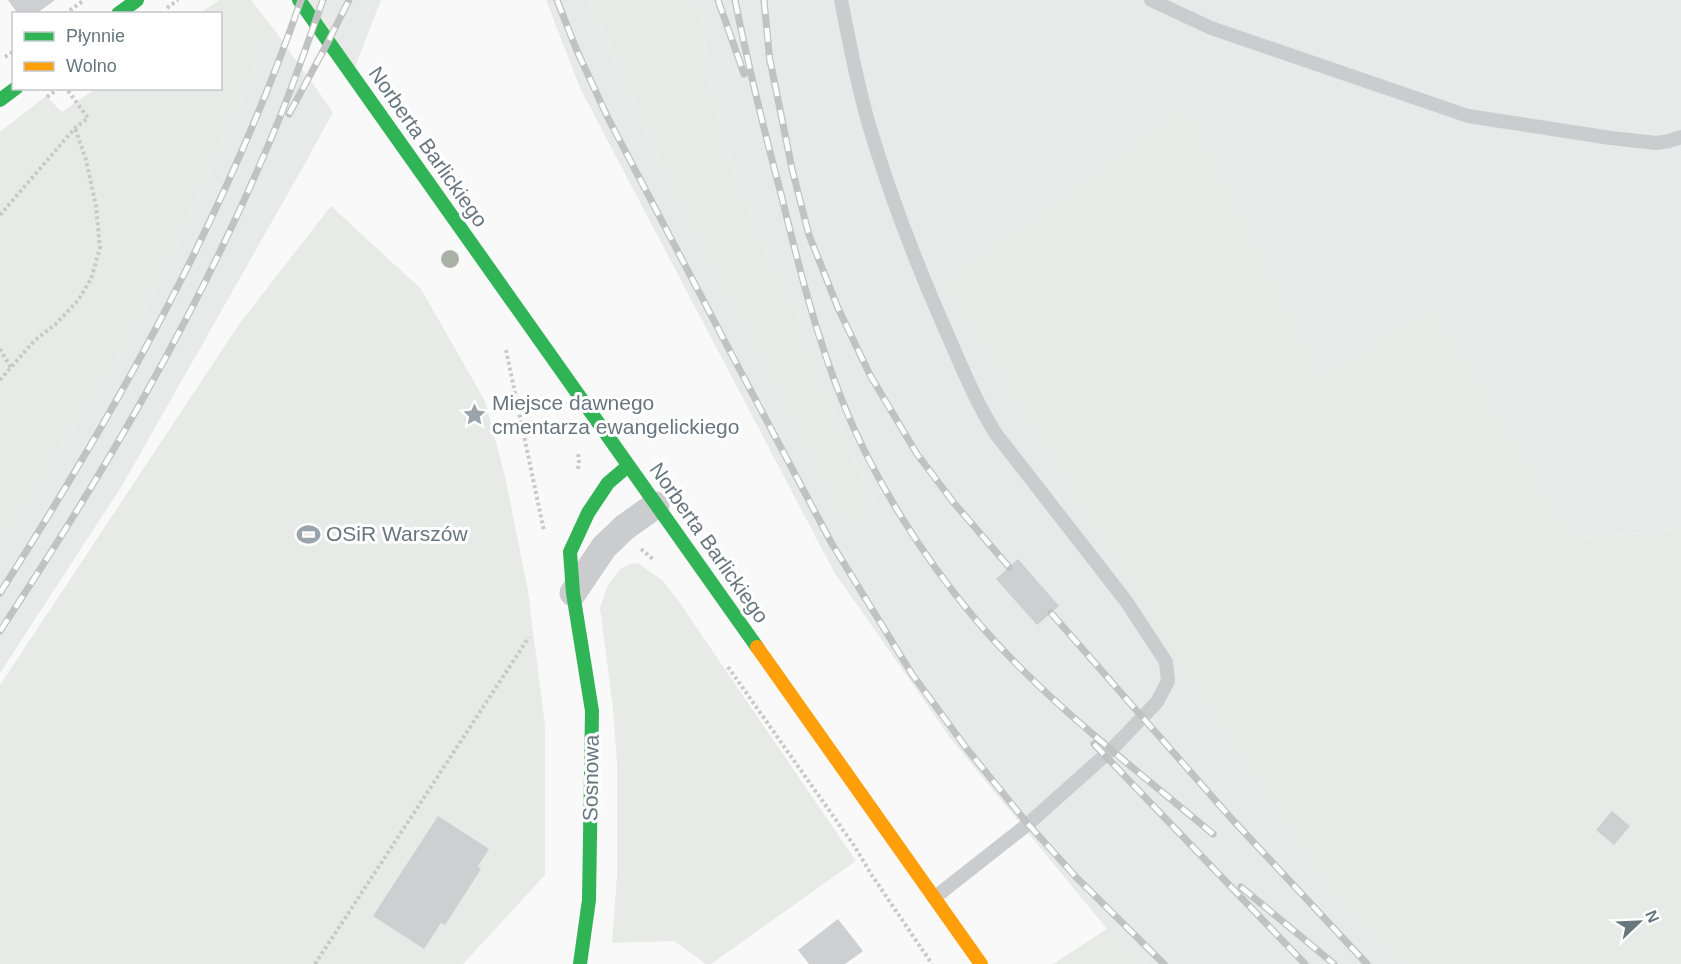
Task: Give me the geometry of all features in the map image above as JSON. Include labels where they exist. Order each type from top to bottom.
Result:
[{"type":"street","points":[[121,12],[137,0]]},
{"type":"street","name":"Norberta Barlickiego","points":[[299,0],[981,964]]},
{"type":"street","points":[[0,100],[13,90]]},
{"type":"street","name":"Sosnowa","points":[[580,964],[589,900],[592,711],[573,592],[570,552],[588,513],[608,483],[628,466]]},
{"type":"street","points":[[573,592],[604,547],[621,530],[656,505]]},
{"type":"lane","points":[[841,0],[868,123],[889,189],[927,287],[971,389],[996,434],[1126,601],[1166,662],[1167,671],[1167,681],[1157,702],[1112,749],[1028,824],[934,898]]},
{"type":"lane","points":[[1151,0],[1211,28],[1468,116],[1611,138],[1656,142],[1681,137]]},
{"type":"path","points":[[68,12],[84,0]]},
{"type":"path","points":[[0,215],[75,128],[88,118],[67,90]]},
{"type":"path","points":[[0,380],[34,341],[56,324],[79,298],[91,279],[100,248],[94,194],[75,128]]},
{"type":"path","points":[[505,346],[545,536]]},
{"type":"path","points":[[0,349],[11,368]]},
{"type":"path","points":[[577,446],[579,461],[574,484],[594,504]]},
{"type":"path","points":[[621,530],[654,560]]},
{"type":"path","points":[[315,964],[529,637]]},
{"type":"path","points":[[725,662],[855,847],[932,964]]},
{"type":"shaded area","points":[[219,0],[251,0],[273,28],[170,260],[124,347],[0,543],[0,132],[46,96],[62,112],[94,90],[222,90],[222,12],[201,12]]},
{"type":"shaded area","points":[[299,0],[381,0],[352,75]]},
{"type":"shaded area","points":[[546,0],[589,0],[668,180],[844,522],[876,506],[829,402],[796,308],[770,260],[733,167],[708,77],[701,9],[691,0],[1681,0],[1681,528],[1574,539],[1542,487],[1333,894],[1400,964],[1146,964],[1107,929],[951,739],[834,572],[580,88]]},
{"type":"shaded area","points":[[589,0],[691,0],[701,9],[708,77],[733,167],[770,260],[796,308],[829,402],[876,506],[844,523],[668,180]]},
{"type":"shaded area","points":[[273,28],[333,112],[123,484],[0,673],[0,543],[124,347],[170,260]]},
{"type":"shaded area","points":[[1187,104],[1323,374],[1433,306],[1574,539],[1681,528],[1681,964],[1400,964],[1333,894],[1135,595],[944,284]]},
{"type":"shaded area","name":"OSiR Warszów","points":[[331,206],[421,289],[485,401],[505,476],[528,591],[545,726],[545,875],[463,964],[0,964],[0,685],[240,323]]},
{"type":"shaded area","points":[[638,563],[662,580],[675,596],[856,861],[711,964],[706,964],[674,941],[612,943],[617,876],[617,764],[613,708],[600,608],[608,585],[620,569]]},
{"type":"shaded area","points":[[1107,929],[1146,964],[1053,964]]},
{"type":"building","points":[[8,0],[55,0],[39,12],[17,12]]},
{"type":"building","points":[[1018,559],[1059,606],[1037,625],[996,579]]},
{"type":"building","points":[[1612,811],[1630,826],[1614,845],[1596,830]]},
{"type":"building","points":[[438,816],[489,849],[478,866],[481,869],[445,925],[441,923],[424,949],[373,916]]},
{"type":"building","points":[[838,919],[863,951],[845,964],[809,964],[798,950]]},
{"type":"railway","points":[[0,593],[88,450],[168,305],[240,156],[301,0]]},
{"type":"railway","points":[[0,631],[112,453],[212,268],[270,141],[323,0]]},
{"type":"railway","points":[[289,114],[349,0]]},
{"type":"railway","points":[[557,0],[577,51],[608,118],[733,357],[832,544],[912,674],[967,749],[1028,824],[1076,877],[1164,964]]},
{"type":"railway","points":[[718,0],[744,74]]},
{"type":"railway","points":[[735,0],[762,122],[815,324],[832,375],[854,429],[900,515],[956,596],[1003,650],[1090,732],[1213,834]]},
{"type":"railway","points":[[764,0],[770,63]]},
{"type":"railway","points":[[769,55],[792,169],[809,235],[838,308],[870,375],[917,454],[954,503],[1009,567]]},
{"type":"railway","points":[[1051,613],[1230,817],[1367,964]]},
{"type":"railway","points":[[1094,744],[1305,964]]},
{"type":"railway","points":[[1241,887],[1334,964]]},
{"type":"traffic: fast","points":[[121,12],[137,0]]},
{"type":"traffic: fast","points":[[299,0],[757,647]]},
{"type":"traffic: fast","points":[[0,100],[13,90]]},
{"type":"traffic: fast","points":[[580,964],[589,900],[592,711],[573,593],[570,552],[588,513],[608,483],[628,466]]},
{"type":"traffic: slow","points":[[757,647],[981,964]]},
{"type":"place","name":"Miejsce dawnego cmentarza ewangelickiego","points":[[474,415]]},
{"type":"place","name":"OSiR Warszów","points":[[308,534]]}]
